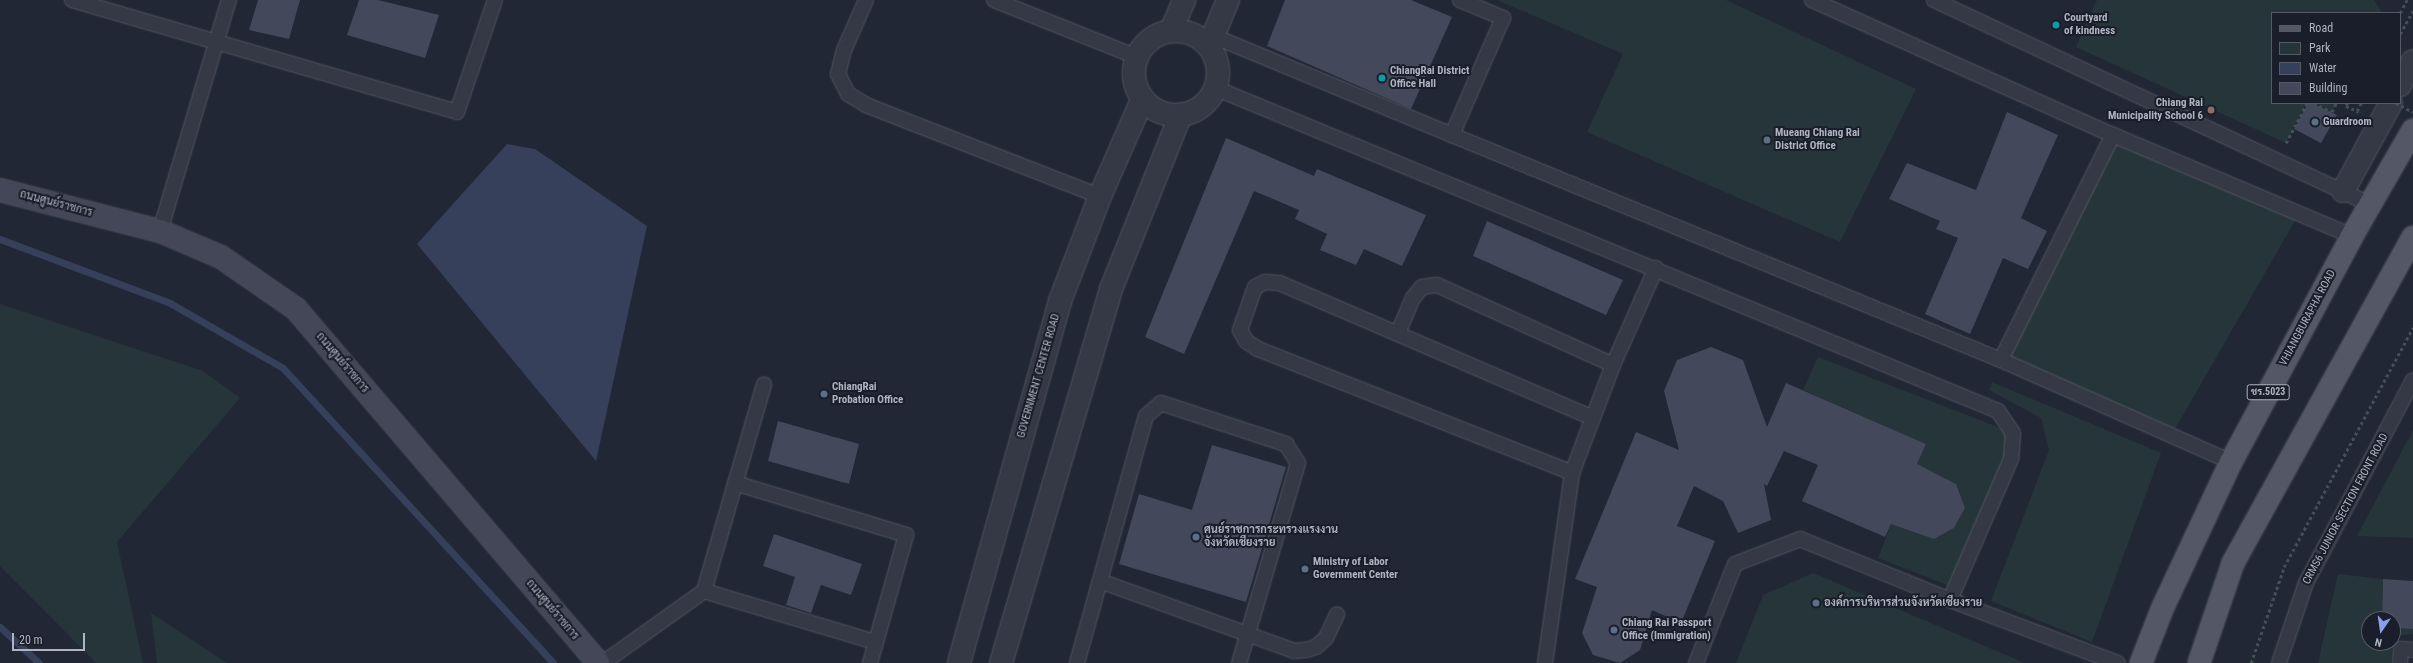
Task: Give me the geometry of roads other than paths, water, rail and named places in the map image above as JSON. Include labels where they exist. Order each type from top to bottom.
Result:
[{"type":"main road","name":"VHIANGBURAPHA ROAD","points":[[2141,663],[2163,607],[2231,462],[2352,236],[2413,130]]},
{"type":"main road","points":[[2199,663],[2233,563],[2413,237]]},
{"type":"street","points":[[1170,31],[1184,0]]},
{"type":"street","points":[[1211,41],[1184,32],[1170,31],[1157,36],[1145,44],[1137,57],[1134,71],[1136,85],[1143,98],[1153,108],[1166,114],[1181,114],[1202,106],[1215,88],[1218,78],[1218,66],[1211,41],[1228,0]]},
{"type":"street","points":[[2401,84],[2413,61]]},
{"type":"street","name":"GOVERNMENT CENTER ROAD","points":[[959,663],[1060,301],[1100,196],[1143,98]]},
{"type":"street","points":[[2343,192],[2390,104]]},
{"type":"street","points":[[1001,663],[1111,289],[1181,114]]},
{"type":"street","name":"ถนนศูนย์ราชการ","points":[[0,190],[160,231],[221,257],[296,309],[598,663]]},
{"type":"lane","points":[[72,0],[457,112],[495,0]]},
{"type":"lane","points":[[160,231],[229,0]]},
{"type":"lane","points":[[866,0],[844,50],[838,74],[848,94],[866,105],[1100,196]]},
{"type":"lane","points":[[994,0],[1137,57]]},
{"type":"lane","points":[[1452,135],[1503,18],[1460,0]]},
{"type":"lane","points":[[1812,0],[2113,136],[2352,236]]},
{"type":"lane","points":[[1934,0],[2370,204]]},
{"type":"lane","points":[[1211,41],[1452,135],[2001,360],[2231,462]]},
{"type":"lane","points":[[1215,88],[1656,268],[1998,411],[2013,433],[2011,459],[1950,600]]},
{"type":"lane","points":[[2001,360],[2113,136]]},
{"type":"lane","points":[[1545,663],[1572,473],[1613,365],[1656,268]]},
{"type":"lane","points":[[1572,473],[1258,349],[1246,341],[1240,330],[1255,287],[1265,282],[1279,283],[1593,418]]},
{"type":"lane","points":[[1398,333],[1413,298],[1422,287],[1437,285],[1613,365]]},
{"type":"lane","name":"CRMS6 JUNIOR SECTION FRONT ROAD","points":[[2279,663],[2306,583],[2413,380]]},
{"type":"lane","points":[[603,663],[704,591],[764,385]]},
{"type":"lane","points":[[1077,663],[1146,416],[1161,404],[1286,444],[1298,463],[1239,663]]},
{"type":"lane","points":[[735,483],[906,535],[870,663]]},
{"type":"lane","points":[[1696,663],[1735,564],[1800,539],[1950,600],[2118,663]]},
{"type":"lane","points":[[1100,580],[1294,651],[1306,650],[1316,646],[1326,638],[1337,614]]},
{"type":"lane","points":[[704,591],[875,642]]},
{"type":"lane","points":[[2400,663],[2401,649],[2413,650]]},
{"type":"water","points":[[507,144],[535,149],[647,226],[596,461],[417,244]]},
{"type":"waterway","points":[[0,239],[170,303],[283,368],[553,663]]},
{"type":"waterway","points":[[0,627],[39,663]]},
{"type":"place","name":"Courtyard of kindness","points":[[2056,25]]},
{"type":"place","name":"ChiangRai District Office Hall","points":[[1382,78]]},
{"type":"place","name":"Chiang Rai Municipality School 6","points":[[2211,110]]},
{"type":"place","name":"Guardroom","points":[[2315,122]]},
{"type":"place","name":"Mueang Chiang Rai District Office","points":[[1767,140]]},
{"type":"place","name":"ChiangRai Probation Office","points":[[824,394]]},
{"type":"place","name":"ศูนย์ราชการกระทรวงแรงงาน จังหวัดเชียงราย","points":[[1196,537]]},
{"type":"place","name":"Ministry of Labor Government Center","points":[[1305,569]]},
{"type":"place","name":"องค์การบริหารส่วนจังหวัดเชียงราย","points":[[1816,603]]},
{"type":"place","name":"Chiang Rai Passport Office (Immigration)","points":[[1614,630]]}]
